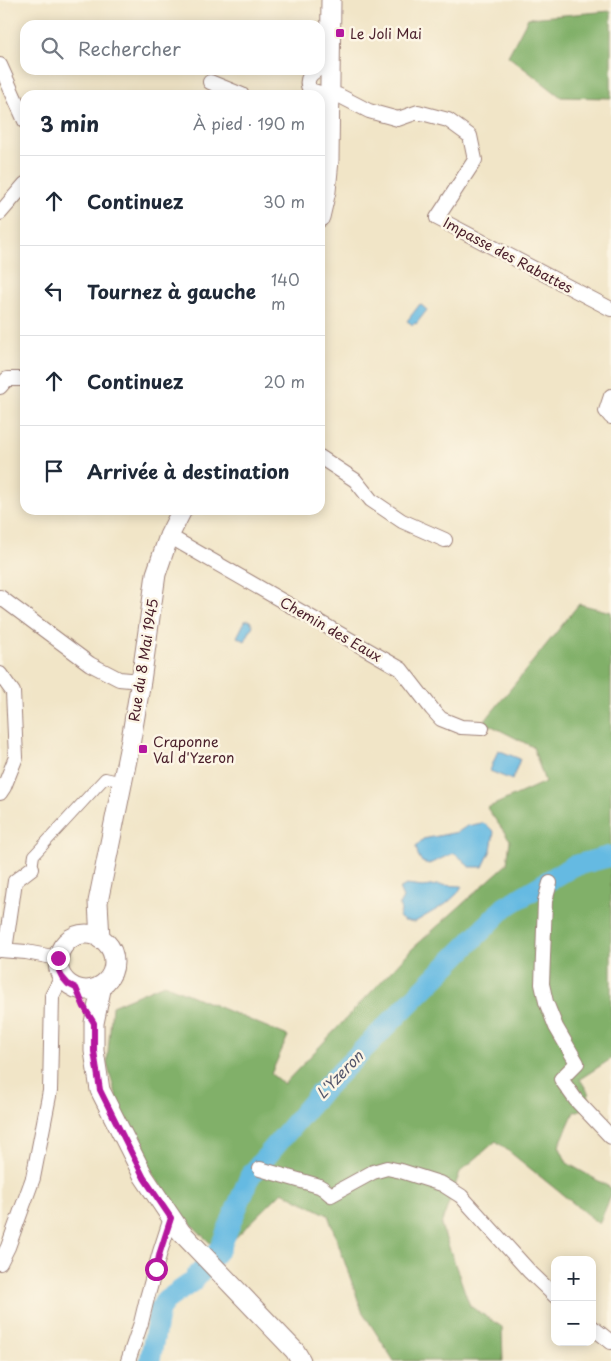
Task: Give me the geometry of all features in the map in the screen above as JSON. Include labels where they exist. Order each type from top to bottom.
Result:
[{"type":"main road","points":[[325,46],[331,0]]},
{"type":"main road","points":[[324,75],[330,96],[329,160],[325,195]]},
{"type":"main road","name":"Rue du 8 Mai 1945","points":[[100,938],[98,902],[123,782],[141,681],[156,574],[169,536],[180,515]]},
{"type":"main road","name":"Rue du 8 Mai 1945","points":[[74,937],[98,902]]},
{"type":"main road","points":[[69,983],[84,990],[102,985],[108,979],[112,970],[112,952],[100,938],[92,935],[74,937],[61,949],[58,958],[59,971],[69,983],[94,1023]]},
{"type":"main road","points":[[102,985],[94,1023],[94,1051],[100,1090],[144,1178],[176,1225],[295,1351],[301,1361]]},
{"type":"street","points":[[0,66],[20,109]]},
{"type":"street","points":[[306,90],[310,75]]},
{"type":"street","points":[[210,82],[230,90]]},
{"type":"street","points":[[325,95],[330,96]]},
{"type":"street","name":"Impasse des Rabattes","points":[[330,96],[338,95],[369,112],[398,119],[418,112],[448,120],[470,136],[475,160],[437,218],[611,309]]},
{"type":"street","points":[[0,213],[20,190]]},
{"type":"street","points":[[0,387],[7,379],[20,379]]},
{"type":"street","points":[[611,396],[606,411],[611,417]]},
{"type":"street","points":[[325,460],[355,480],[371,500],[402,521],[445,540]]},
{"type":"street","name":"Chemin des Eaux","points":[[169,536],[401,669],[441,719],[461,727],[482,728]]},
{"type":"street","points":[[0,597],[90,664],[119,678],[141,681]]},
{"type":"street","points":[[0,674],[13,692],[16,757],[0,793]]},
{"type":"street","points":[[58,958],[2,950],[15,881],[32,868],[34,855],[104,778],[123,782]]},
{"type":"street","points":[[550,883],[545,901],[542,984],[546,1002],[556,1028],[577,1063],[561,1080],[576,1100],[611,1136]]},
{"type":"street","points":[[0,1262],[8,1247],[33,1178],[50,1091],[52,996],[69,983]]},
{"type":"street","points":[[260,1169],[319,1186],[331,1195],[372,1172],[387,1168],[442,1184],[461,1196],[530,1272],[551,1292]]},
{"type":"street","points":[[128,1361],[141,1323],[160,1252],[176,1225]]},
{"type":"street","points":[[596,1330],[611,1342]]},
{"type":"green space","points":[[611,11],[611,98],[561,97],[508,56],[528,18]]},
{"type":"green space","points":[[579,604],[611,612],[611,1059],[580,1079],[588,1092],[590,1107],[574,1112],[559,1146],[567,1163],[611,1188],[611,1196],[599,1224],[496,1141],[460,1172],[441,1225],[470,1306],[502,1327],[503,1361],[394,1361],[362,1311],[328,1215],[282,1192],[220,1253],[182,1215],[155,1178],[122,1116],[107,1064],[112,1006],[164,984],[288,1036],[271,1074],[284,1084],[412,949],[507,864],[510,840],[487,808],[545,782],[533,747],[484,722]]},
{"type":"water","points":[[420,304],[427,310],[416,324],[414,323],[413,325],[407,321]]},
{"type":"water","points":[[249,620],[253,625],[245,641],[237,637],[245,621]]},
{"type":"water","points":[[498,750],[520,759],[512,780],[490,771]]},
{"type":"water","points":[[482,823],[494,832],[491,850],[483,867],[469,867],[454,853],[429,864],[422,862],[416,847],[423,839],[458,832],[467,826]]},
{"type":"water","points":[[406,885],[423,887],[437,885],[462,886],[457,894],[446,904],[415,922],[404,921],[399,917],[401,911],[399,905],[403,898],[399,889]]},
{"type":"waterway","name":"L'Yzeron","points":[[150,1361],[159,1311],[165,1301],[192,1282],[220,1248],[250,1176],[319,1094],[505,907],[573,866],[611,856]]},
{"type":"place","name":"Le Joli Mai","points":[[340,33]]},
{"type":"place","name":"Craponne Val d'Yzeron","points":[[143,749]]},
{"type":"route","points":[[58,958],[59,971],[62,977],[68,984],[76,988],[84,1007],[94,1023],[94,1051],[100,1090],[144,1178],[171,1218],[156,1269]]}]
